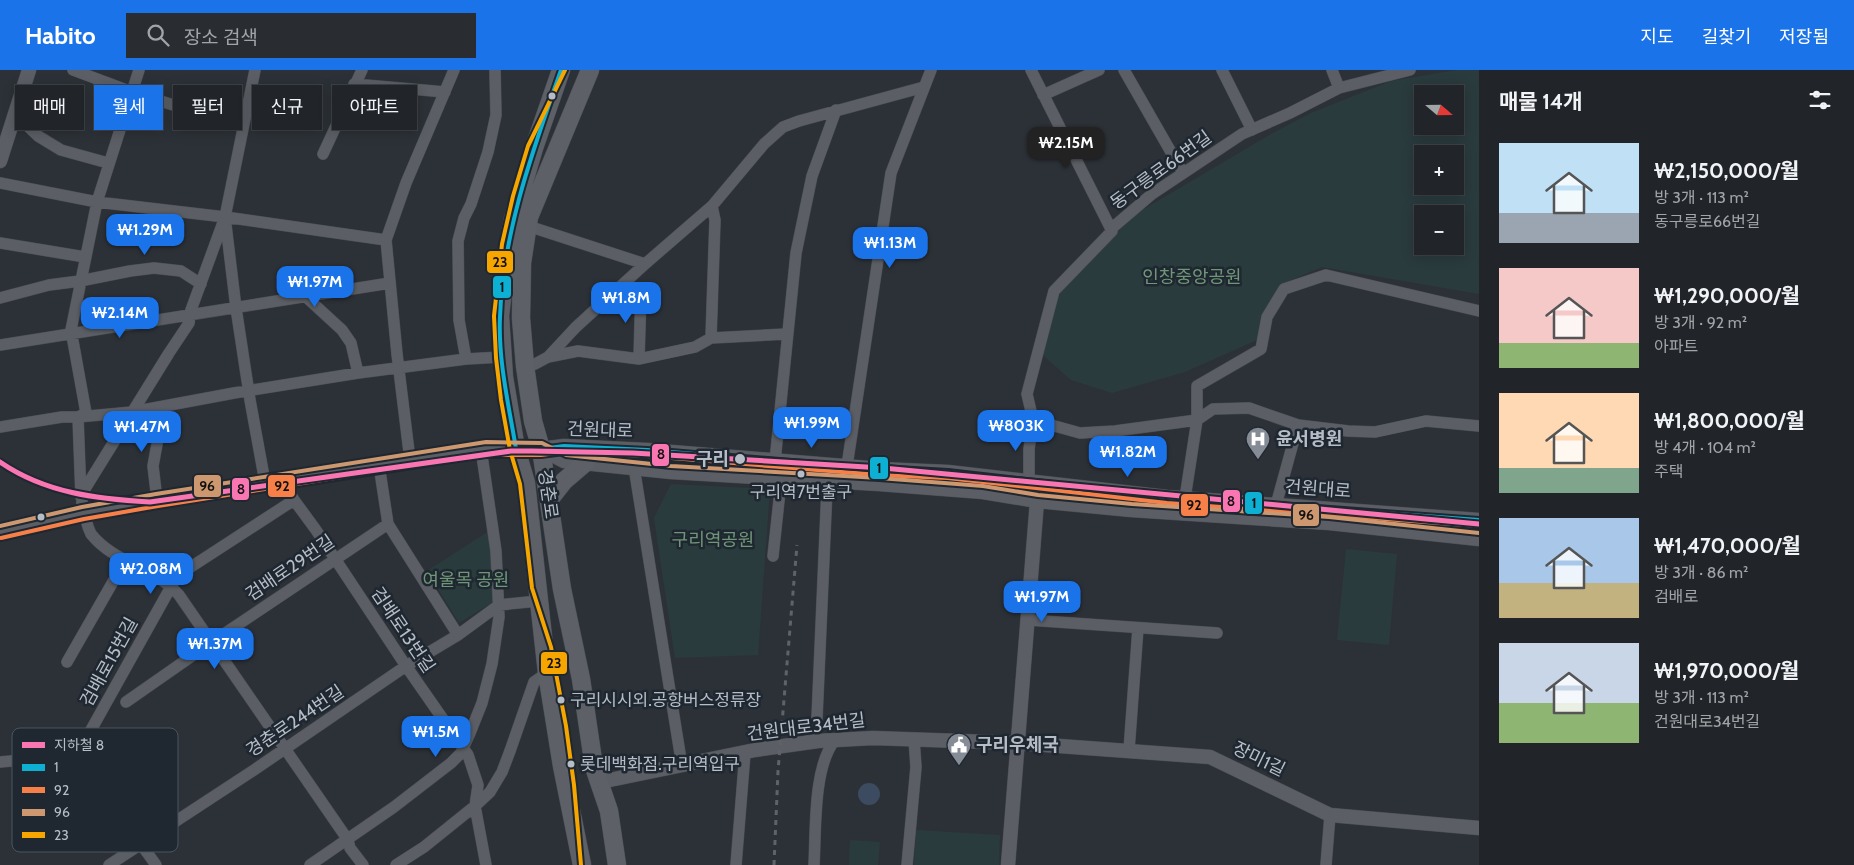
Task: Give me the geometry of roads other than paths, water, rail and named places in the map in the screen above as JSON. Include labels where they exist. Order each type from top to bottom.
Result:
[{"type":"main road","name":"경춘로","points":[[562,70],[534,148],[513,219],[508,245],[500,316],[507,399],[516,449],[526,483],[547,673],[562,766],[582,865]]},
{"type":"main road","name":"경춘로","points":[[590,70],[530,217],[522,263],[521,318],[525,366],[533,420],[542,449],[562,590],[581,679],[594,767],[609,811],[617,865]]},
{"type":"main road","points":[[549,500],[564,482],[585,463]]},
{"type":"street","points":[[24,85],[29,70]]},
{"type":"street","points":[[73,70],[113,85]]},
{"type":"street","points":[[134,85],[139,70]]},
{"type":"street","points":[[82,507],[86,487],[189,323],[225,218],[255,70]]},
{"type":"street","points":[[323,154],[362,70]]},
{"type":"street","points":[[410,460],[398,368],[386,240],[406,183],[454,70]]},
{"type":"street","points":[[466,359],[459,320],[458,240],[488,152],[496,115],[495,70]]},
{"type":"street","points":[[847,466],[892,173],[931,70]]},
{"type":"street","points":[[1030,70],[1112,231]]},
{"type":"street","points":[[1042,95],[1099,70]]},
{"type":"street","points":[[1124,70],[1183,173]]},
{"type":"street","points":[[1222,70],[1252,130]]},
{"type":"street","points":[[1332,70],[1339,88]]},
{"type":"street","name":"동구릉로66번길","points":[[1033,420],[1027,394],[1054,291],[1112,231],[1112,228],[1152,194],[1242,134],[1290,113],[1339,88],[1396,71],[1410,70]]},
{"type":"street","points":[[354,84],[445,92]]},
{"type":"street","points":[[548,357],[576,327],[712,206],[764,144],[783,127],[836,110],[924,87]]},
{"type":"street","points":[[163,102],[243,128]]},
{"type":"street","points":[[776,461],[796,253],[812,176],[836,110]]},
{"type":"street","points":[[0,161],[15,114]]},
{"type":"street","points":[[32,130],[60,150],[108,163]]},
{"type":"street","points":[[78,417],[86,413],[72,333],[80,281],[97,202],[119,130]]},
{"type":"street","points":[[0,183],[97,202],[386,240]]},
{"type":"street","points":[[711,338],[715,220],[712,206]]},
{"type":"street","points":[[225,218],[236,308],[265,482]]},
{"type":"street","points":[[528,226],[645,264]]},
{"type":"street","points":[[0,243],[85,257]]},
{"type":"street","points":[[0,298],[49,285],[154,268],[181,271],[201,284]]},
{"type":"street","points":[[1185,498],[1197,420],[1197,386],[1261,349],[1267,317],[1284,290],[1326,275],[1479,311]]},
{"type":"street","points":[[0,345],[390,283]]},
{"type":"street","points":[[639,359],[641,290]]},
{"type":"street","points":[[305,296],[342,330],[351,343],[358,374]]},
{"type":"street","points":[[525,366],[535,364],[548,357],[578,351],[639,359],[695,347],[711,338],[787,334]]},
{"type":"street","points":[[0,427],[62,417],[132,412],[234,393],[398,368],[466,359],[502,357]]},
{"type":"street","points":[[157,500],[153,466],[164,406]]},
{"type":"street","points":[[1008,865],[1037,501],[1029,482],[1029,449],[1033,420],[1080,433],[1115,431],[1197,420],[1213,409],[1249,408],[1298,425],[1348,431],[1375,432],[1426,421],[1479,426]]},
{"type":"street","points":[[78,417],[82,507],[90,533],[106,548],[171,586],[285,748],[363,865]]},
{"type":"street","points":[[1276,505],[1298,425]]},
{"type":"street","name":"건원대로","points":[[542,449],[564,446],[647,450],[828,465],[948,472],[1185,498],[1479,520]]},
{"type":"street","points":[[310,865],[428,782],[451,763],[464,748],[482,703],[492,664],[497,637],[499,605],[496,551],[481,449]]},
{"type":"street","points":[[0,532],[82,507],[157,500],[481,449],[542,449]]},
{"type":"street","name":"건원대로","points":[[542,449],[564,461],[671,472],[983,492],[1037,501],[1131,510],[1328,523],[1479,540]]},
{"type":"street","points":[[379,465],[388,524],[458,635]]},
{"type":"street","points":[[817,718],[828,465]]},
{"type":"street","points":[[634,467],[682,766]]},
{"type":"street","points":[[773,556],[780,491],[784,478]]},
{"type":"street","name":"검배로13번길","points":[[283,481],[406,666],[468,755],[478,785],[475,806],[486,865]]},
{"type":"street","name":"검배로15번길","points":[[92,728],[177,576],[294,500]]},
{"type":"street","name":"검배로29번길","points":[[126,702],[335,558],[388,524]]},
{"type":"street","points":[[67,662],[126,559]]},
{"type":"street","name":"경춘로244번길","points":[[178,820],[406,666],[458,635],[499,605],[538,600]]},
{"type":"street","points":[[1028,620],[1217,633]]},
{"type":"street","points":[[1129,750],[1138,628]]},
{"type":"street","points":[[396,865],[424,847],[490,792],[502,772],[534,682],[547,673]]},
{"type":"street","name":"건원대로34번길","points":[[600,782],[745,752],[835,740],[873,738],[1018,742]]},
{"type":"street","points":[[907,865],[916,766],[914,739]]},
{"type":"street","points":[[814,865],[820,770],[829,748],[835,740]]},
{"type":"street","name":"장미1길","points":[[1018,742],[1210,757],[1330,815],[1479,828]]},
{"type":"street","points":[[736,865],[745,752]]},
{"type":"street","points":[[1326,865],[1330,815]]},
{"type":"street","name":"경춘로244번길","points":[[109,865],[130,852]]},
{"type":"street","points":[[146,852],[156,865]]},
{"type":"water","points":[[869,783],[877,786],[880,794],[877,802],[869,805],[861,802],[858,794],[861,786]]},
{"type":"railway","points":[[774,865],[778,771],[797,545]]},
{"type":"metro line","name":"8","points":[[0,462],[35,481],[53,487],[91,496],[150,502],[511,451],[633,453],[883,468],[1479,524]]},
{"type":"place","name":"구리","points":[[740,459]]},
{"type":"place","name":"윤서병원","points":[[1258,460]]},
{"type":"place","name":"구리역7번출구","points":[[801,474]]},
{"type":"place","name":"구리시시외.공항버스정류장","points":[[561,700]]},
{"type":"place","name":"롯데백화점.구리역입구","points":[[571,764]]},
{"type":"place","name":"구리우체국","points":[[959,766]]},
{"type":"park label","name":"인창중앙공원","points":[[1192,277]]},
{"type":"park label","name":"구리역공원","points":[[713,540]]},
{"type":"park label","name":"여울목 공원","points":[[466,580]]}]
